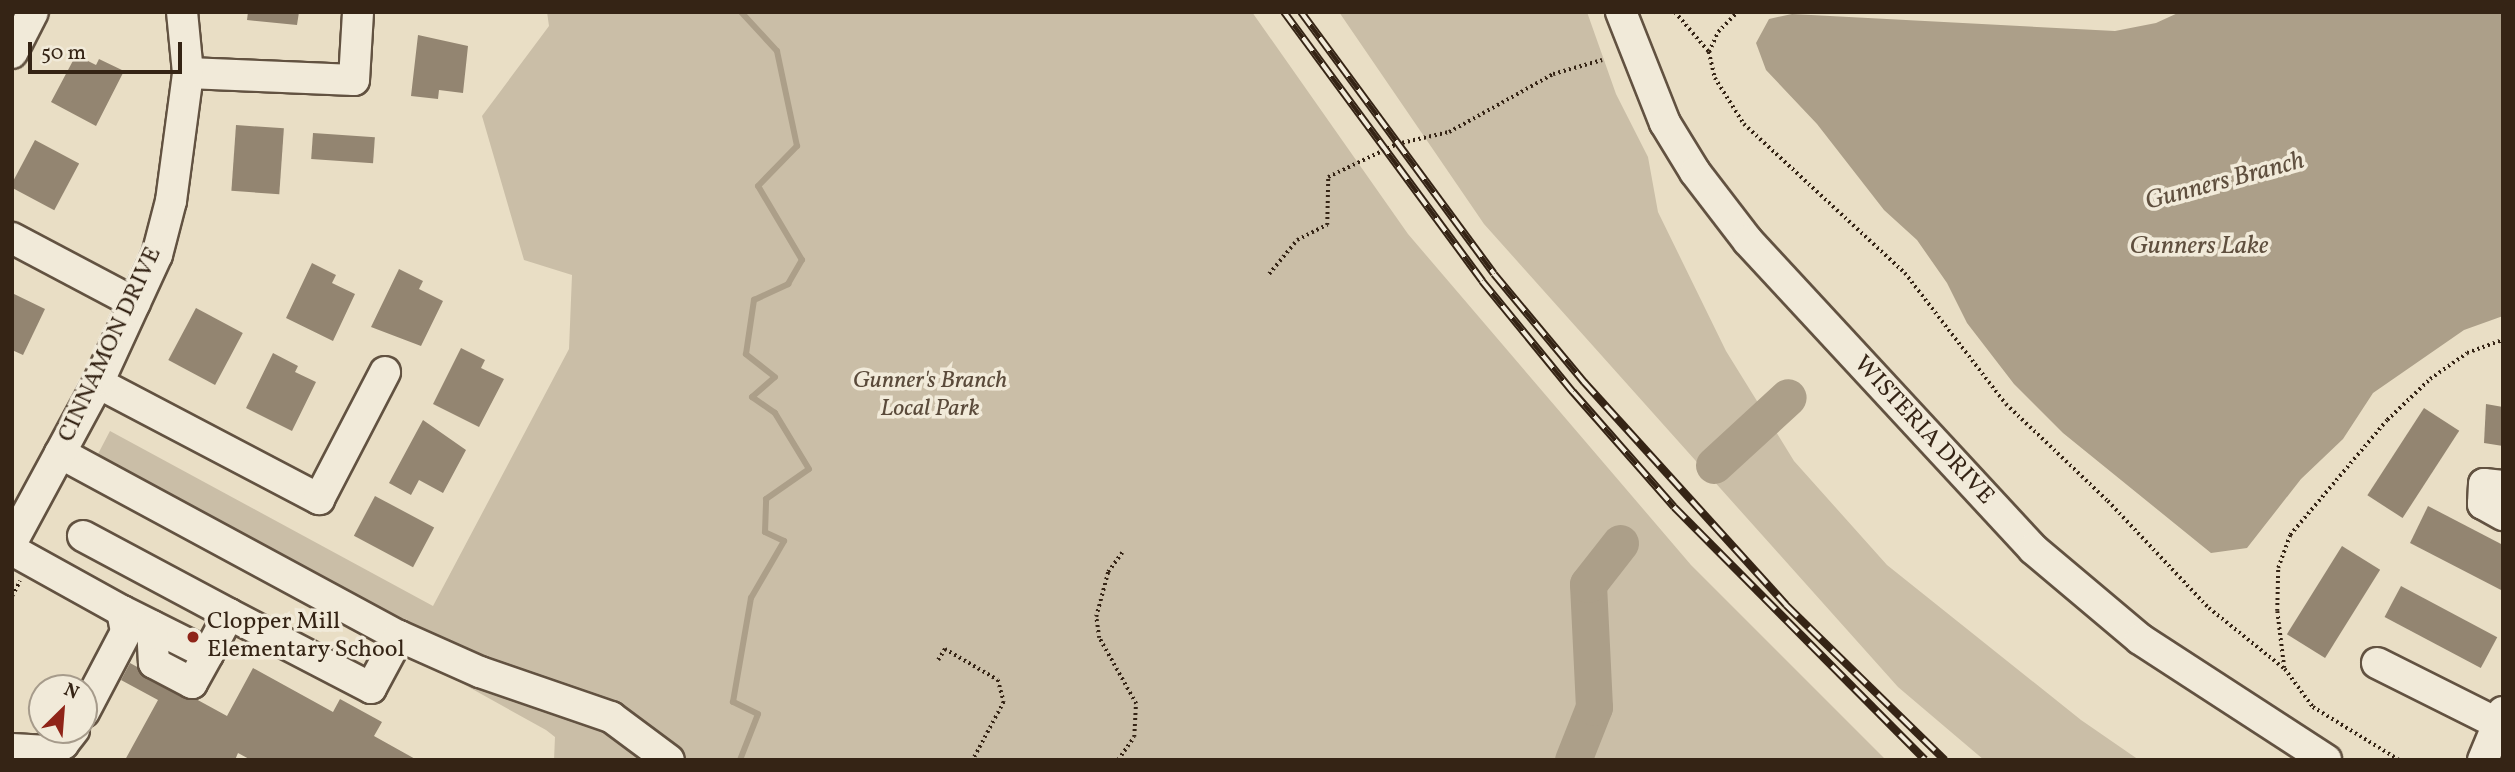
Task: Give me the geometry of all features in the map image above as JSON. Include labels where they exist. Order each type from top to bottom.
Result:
[{"type":"street","points":[[12,53],[33,12]]},
{"type":"street","name":"CINNAMON DRIVE","points":[[12,542],[98,383],[157,255],[171,201],[188,73],[182,12]]},
{"type":"street","points":[[188,73],[354,80],[358,12]]},
{"type":"street","name":"WISTERIA DRIVE","points":[[1620,12],[1665,123],[1725,212],[2033,549],[2140,639],[2326,760]]},
{"type":"street","points":[[12,238],[135,303]]},
{"type":"street","points":[[98,383],[320,499],[386,372]]},
{"type":"street","points":[[60,453],[399,636],[457,663],[611,717],[669,760]]},
{"type":"street","points":[[2503,486],[2484,484],[2483,504],[2503,514]]},
{"type":"street","points":[[83,536],[371,688],[399,636]]},
{"type":"street","points":[[12,550],[152,626],[154,663],[192,683],[229,614]]},
{"type":"street","points":[[98,685],[126,632],[122,611]]},
{"type":"street","points":[[2377,663],[2501,721],[2483,760]]},
{"type":"street","points":[[12,749],[48,751],[63,744]]},
{"type":"path","points":[[1675,12],[1709,52],[1715,78],[1744,124],[1905,273],[2006,404],[2108,501],[2209,608],[2285,669],[2313,707],[2399,760]]},
{"type":"path","points":[[1709,52],[1718,32],[1737,12]]},
{"type":"path","points":[[1269,274],[1297,240],[1326,225],[1328,177],[1398,144],[1449,132],[1553,74],[1602,60]]},
{"type":"path","points":[[2285,669],[2277,611],[2278,568],[2290,535],[2387,420],[2430,379],[2467,353],[2503,340]]},
{"type":"path","points":[[1118,760],[1134,737],[1136,704],[1099,638],[1096,617],[1108,572],[1122,552]]},
{"type":"path","points":[[938,660],[945,649],[998,680],[1004,702],[973,760]]},
{"type":"green space","name":"Gunner's Branch Local Park","points":[[547,12],[1252,12],[1408,234],[1691,565],[1886,760],[554,760],[555,737],[546,730],[87,475],[110,431],[433,606],[569,349],[572,275],[524,260],[482,116],[549,26]]},
{"type":"green space","points":[[1339,12],[1587,12],[1616,94],[1648,157],[1658,212],[1726,351],[1794,461],[1887,565],[2081,720],[2139,760],[1984,760],[1898,687],[1484,224]]},
{"type":"water","name":"Gunners Lake","points":[[2180,12],[2503,12],[2503,316],[2464,330],[2373,393],[2343,439],[2301,479],[2247,548],[2211,553],[2063,433],[2014,384],[1967,323],[1947,283],[1917,240],[1884,210],[1817,124],[1766,70],[1756,43],[1769,19],[1792,14],[2115,31],[2156,23]]},
{"type":"building","points":[[248,12],[299,12],[297,25],[247,20]]},
{"type":"building","points":[[418,35],[468,46],[463,93],[439,90],[438,99],[411,96]]},
{"type":"building","points":[[76,55],[96,65],[99,59],[124,71],[96,126],[51,102]]},
{"type":"building","points":[[236,125],[284,128],[279,194],[231,191]]},
{"type":"building","points":[[313,133],[375,137],[373,163],[311,159]]},
{"type":"building","points":[[35,140],[79,163],[54,210],[12,188]]},
{"type":"building","points":[[312,263],[336,275],[332,283],[355,294],[333,341],[286,318]]},
{"type":"building","points":[[399,269],[423,281],[419,289],[443,301],[421,346],[371,327]]},
{"type":"building","points":[[12,293],[45,309],[23,355],[12,350]]},
{"type":"building","points":[[196,308],[243,333],[215,385],[168,360]]},
{"type":"building","points":[[461,348],[485,360],[481,368],[504,379],[479,427],[433,404]]},
{"type":"building","points":[[273,353],[298,366],[295,372],[316,382],[292,431],[246,408]]},
{"type":"building","points":[[2486,404],[2503,407],[2503,446],[2484,443]]},
{"type":"building","points":[[2424,408],[2459,431],[2403,518],[2367,495]]},
{"type":"building","points":[[423,420],[466,450],[443,493],[419,480],[411,495],[389,483]]},
{"type":"building","points":[[375,496],[434,527],[413,567],[354,536]]},
{"type":"building","points":[[2428,506],[2503,545],[2503,591],[2410,543]]},
{"type":"building","points":[[2342,546],[2380,570],[2325,658],[2287,634]]},
{"type":"building","points":[[2401,586],[2497,637],[2481,668],[2385,617]]},
{"type":"building","name":"Clopper Mill Elementary School","points":[[130,663],[227,716],[253,668],[333,712],[340,699],[382,722],[374,736],[417,760],[251,760],[238,753],[235,760],[125,760],[158,700],[121,680]]},
{"type":"waterway","points":[[740,760],[758,714],[733,702],[751,598],[784,541],[765,532],[766,499],[809,469],[775,413],[752,397],[775,377],[746,354],[754,300],[788,284],[802,260],[758,186],[797,146],[777,51],[741,12]]},
{"type":"waterway","name":"Gunners Branch","points":[[1714,465],[1788,397]]},
{"type":"waterway","name":"Gunners Branch","points":[[1573,760],[1594,707],[1588,584],[1620,543]]},
{"type":"railway","points":[[1284,12],[1482,281],[1573,392],[1674,507],[1925,760]]},
{"type":"railway","points":[[1301,12],[1494,274],[1584,382],[1786,605],[1945,760]]},
{"type":"place","name":"Clopper Mill Elementary School","points":[[193,637]]}]
